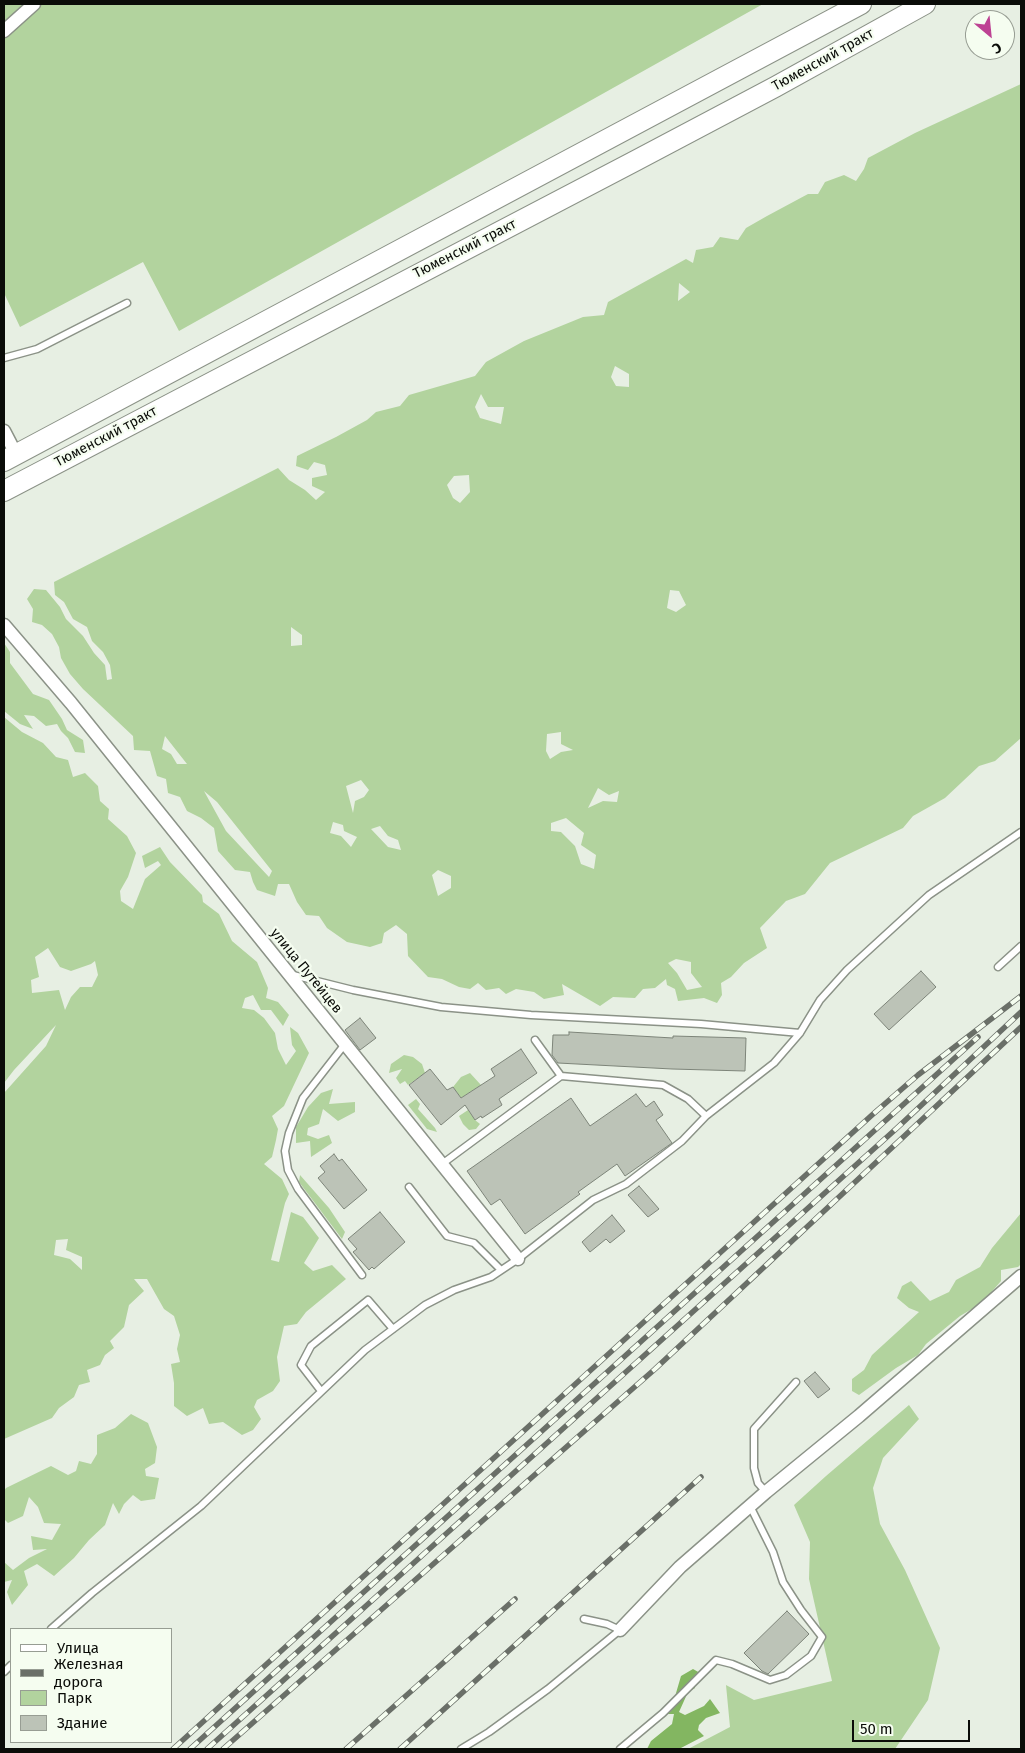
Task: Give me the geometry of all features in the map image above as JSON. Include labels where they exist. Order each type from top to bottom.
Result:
[{"type":"main road","name":"Тюменский тракт","points":[[10,457],[861,4]]},
{"type":"main road","name":"Тюменский тракт","points":[[4,491],[653,152],[925,4]]},
{"type":"street","points":[[4,31],[34,4]]},
{"type":"street","points":[[4,431],[10,457]]},
{"type":"street","name":"улица Путейцев","points":[[4,625],[71,703],[518,1259]]},
{"type":"street","points":[[620,1630],[680,1567],[1021,1276]]},
{"type":"lane","points":[[4,358],[37,349],[127,303]]},
{"type":"lane","points":[[52,1628],[92,1593],[200,1506],[365,1350],[392,1329],[425,1305],[454,1290],[491,1277],[518,1259],[593,1200],[626,1184],[682,1141],[706,1116],[774,1062],[800,1033],[820,1000],[847,970],[929,895],[1021,832]]},
{"type":"lane","points":[[998,967],[1021,946]]},
{"type":"lane","points":[[289,974],[353,990],[441,1007],[531,1015],[701,1024],[800,1033]]},
{"type":"lane","points":[[535,1040],[561,1076]]},
{"type":"lane","points":[[345,1044],[303,1098],[289,1133],[286,1151],[288,1170],[298,1189],[362,1275]]},
{"type":"lane","points":[[442,1164],[561,1076],[663,1085],[688,1099],[706,1116]]},
{"type":"lane","points":[[409,1186],[447,1236],[474,1243],[501,1270]]},
{"type":"lane","points":[[321,1391],[301,1365],[312,1346],[368,1300],[392,1329]]},
{"type":"lane","points":[[766,1492],[758,1484],[754,1468],[754,1429],[796,1382]]},
{"type":"lane","points":[[620,1749],[663,1713],[716,1660],[732,1664],[770,1680],[786,1674],[811,1656],[822,1637],[801,1610],[783,1582],[774,1552],[750,1506]]},
{"type":"lane","points":[[461,1749],[489,1732],[548,1689],[620,1630],[607,1624],[584,1619]]},
{"type":"green space","points":[[4,4],[763,4],[179,331],[143,262],[20,327],[4,293]]},
{"type":"green space","points":[[1021,84],[1021,738],[995,761],[979,766],[945,798],[913,816],[903,828],[830,863],[805,894],[786,901],[760,928],[767,948],[744,963],[731,977],[721,983],[722,995],[717,1003],[704,998],[678,1001],[675,989],[667,985],[666,979],[655,988],[643,989],[635,998],[613,997],[600,1006],[562,984],[564,995],[544,999],[534,992],[516,989],[506,994],[499,988],[486,990],[478,983],[470,989],[459,987],[442,979],[428,977],[408,956],[407,934],[396,925],[384,933],[382,943],[370,947],[347,942],[327,928],[319,916],[306,915],[297,902],[289,884],[278,884],[275,896],[257,890],[250,872],[235,870],[218,851],[214,828],[201,818],[187,811],[180,797],[168,793],[166,779],[157,776],[150,751],[134,750],[133,736],[83,689],[70,674],[61,658],[59,647],[52,634],[42,625],[32,622],[33,609],[27,599],[34,589],[46,590],[60,607],[66,619],[83,636],[94,653],[105,665],[107,680],[112,679],[110,665],[103,652],[92,641],[87,627],[73,619],[64,602],[55,595],[54,582],[278,468],[289,480],[316,500],[325,492],[312,486],[312,478],[327,475],[325,465],[314,462],[308,470],[296,466],[297,456],[367,420],[376,412],[400,406],[409,395],[475,376],[486,362],[524,341],[583,317],[604,315],[608,302],[686,259],[693,263],[696,250],[713,247],[720,237],[738,240],[746,228],[808,194],[818,194],[825,182],[844,175],[856,181],[864,169],[868,158],[915,133]],"holes":[[[679,283],[690,292],[678,301]],[[615,366],[629,374],[629,387],[616,386],[611,377]],[[481,394],[488,407],[504,407],[501,424],[480,418],[475,407]],[[469,475],[470,492],[460,503],[453,498],[447,485],[454,476]],[[670,590],[679,591],[686,605],[676,612],[667,608]],[[291,627],[302,635],[302,645],[291,646]],[[561,732],[561,744],[573,750],[561,752],[550,759],[546,751],[547,734]],[[165,736],[187,764],[177,764],[171,754],[162,749]],[[361,780],[369,790],[364,797],[355,801],[353,813],[346,786]],[[598,788],[609,795],[619,791],[617,802],[603,801],[588,808]],[[204,791],[217,802],[272,871],[269,877],[226,831]],[[566,818],[584,833],[581,845],[596,855],[594,869],[581,864],[575,846],[561,832],[551,831],[551,823]],[[333,822],[343,825],[344,831],[357,837],[351,847],[341,836],[330,833]],[[380,826],[388,836],[398,840],[401,850],[388,847],[371,829]],[[438,870],[451,876],[451,888],[438,896],[432,875]],[[676,959],[691,962],[691,973],[702,987],[687,990],[677,973],[668,963]]]},
{"type":"green space","points":[[4,643],[10,652],[10,663],[33,694],[49,700],[67,730],[83,740],[85,753],[75,752],[68,738],[57,724],[46,726],[34,716],[24,715],[33,729],[20,724],[4,711]]},
{"type":"green space","points":[[4,717],[22,732],[43,743],[56,757],[68,760],[73,777],[85,773],[98,786],[100,801],[109,809],[108,819],[127,836],[136,853],[128,877],[120,891],[121,901],[133,909],[145,879],[161,865],[158,861],[145,868],[142,856],[160,847],[170,862],[202,895],[203,902],[219,914],[232,941],[257,962],[268,988],[266,998],[278,1002],[289,1015],[283,1026],[271,1010],[261,1010],[253,995],[245,998],[242,1008],[254,1010],[264,1018],[275,1033],[278,1049],[286,1065],[296,1051],[292,1045],[290,1027],[298,1033],[309,1053],[284,1106],[272,1116],[278,1129],[272,1157],[264,1164],[282,1179],[289,1194],[271,1260],[279,1262],[291,1212],[303,1217],[319,1238],[304,1263],[313,1271],[332,1265],[346,1279],[306,1312],[297,1324],[284,1326],[277,1357],[280,1381],[273,1391],[257,1400],[254,1407],[261,1419],[253,1430],[242,1435],[223,1422],[209,1424],[203,1408],[187,1416],[174,1406],[174,1383],[171,1364],[180,1362],[177,1349],[180,1335],[174,1316],[164,1309],[147,1279],[134,1279],[144,1291],[129,1305],[124,1327],[110,1341],[114,1348],[105,1355],[100,1365],[87,1370],[90,1382],[79,1385],[74,1397],[59,1408],[52,1418],[4,1439],[4,1093],[46,1046],[56,1025],[4,1083]],"holes":[[[48,948],[60,967],[71,971],[95,961],[98,975],[92,987],[80,987],[71,997],[65,1010],[59,990],[32,993],[31,980],[39,977],[35,957]],[[68,1239],[66,1250],[82,1257],[82,1270],[70,1259],[54,1255],[56,1240]]]},
{"type":"green space","points":[[404,1055],[413,1057],[422,1064],[425,1073],[408,1085],[405,1081],[400,1084],[396,1078],[402,1069],[389,1073],[391,1064]]},
{"type":"green space","points":[[470,1073],[481,1085],[461,1098],[453,1087],[461,1077]]},
{"type":"green space","points":[[333,1089],[329,1104],[355,1102],[355,1112],[338,1121],[323,1109],[319,1124],[308,1128],[307,1135],[318,1139],[329,1135],[332,1143],[311,1157],[310,1141],[296,1143],[296,1127],[308,1107],[321,1093]]},
{"type":"green space","points":[[416,1099],[420,1104],[418,1109],[437,1132],[427,1129],[408,1105]]},
{"type":"green space","points":[[468,1110],[480,1124],[476,1129],[469,1130],[459,1116]]},
{"type":"green space","points":[[300,1175],[329,1208],[345,1232],[342,1239],[299,1182]]},
{"type":"green space","points":[[1021,1213],[1021,1264],[1018,1267],[1001,1270],[1001,1281],[982,1303],[960,1316],[926,1344],[918,1355],[896,1368],[859,1395],[852,1391],[852,1379],[864,1370],[872,1355],[919,1312],[909,1308],[897,1298],[902,1286],[911,1281],[930,1301],[949,1292],[956,1280],[980,1267],[992,1248]]},
{"type":"green space","points":[[909,1405],[919,1419],[883,1458],[873,1488],[880,1524],[905,1570],[940,1648],[928,1700],[895,1749],[688,1749],[730,1727],[726,1685],[754,1700],[832,1681],[809,1579],[810,1542],[794,1505]]},
{"type":"green space","points":[[131,1414],[148,1423],[157,1447],[155,1463],[145,1469],[146,1476],[159,1478],[155,1499],[141,1501],[133,1495],[124,1504],[119,1514],[113,1503],[105,1525],[54,1576],[37,1564],[24,1571],[28,1585],[12,1605],[7,1592],[12,1580],[4,1582],[4,1562],[13,1570],[29,1558],[47,1549],[33,1550],[31,1536],[52,1540],[61,1524],[44,1523],[38,1507],[29,1497],[23,1516],[8,1523],[4,1519],[4,1491],[6,1488],[51,1466],[68,1475],[76,1471],[79,1461],[91,1464],[97,1454],[97,1435],[115,1428]]},
{"type":"shaded area","points":[[693,1669],[700,1673],[695,1680],[695,1688],[688,1692],[679,1712],[685,1715],[704,1706],[710,1699],[720,1713],[706,1718],[699,1725],[698,1730],[704,1736],[679,1749],[647,1749],[651,1741],[672,1724],[674,1714],[666,1714],[674,1700],[681,1676]]},
{"type":"building","points":[[921,971],[936,987],[889,1030],[874,1014]]},
{"type":"building","points":[[360,1018],[376,1038],[360,1050],[345,1030]]},
{"type":"building","points":[[569,1032],[673,1038],[673,1036],[746,1038],[745,1071],[558,1063],[552,1055],[553,1035],[569,1035]]},
{"type":"building","points":[[521,1049],[537,1073],[499,1099],[502,1105],[482,1118],[481,1116],[475,1120],[465,1105],[441,1125],[409,1085],[430,1069],[447,1090],[453,1087],[461,1098],[495,1076],[491,1069]]},
{"type":"building","points":[[636,1094],[646,1107],[654,1101],[663,1115],[656,1120],[672,1143],[625,1176],[617,1164],[525,1234],[500,1199],[491,1205],[467,1171],[571,1098],[590,1126]]},
{"type":"building","points":[[334,1154],[339,1161],[342,1159],[367,1190],[344,1209],[318,1178],[325,1172],[320,1166]]},
{"type":"building","points":[[639,1186],[659,1209],[648,1217],[628,1195]]},
{"type":"building","points":[[380,1212],[405,1242],[374,1269],[372,1267],[369,1270],[353,1252],[357,1249],[348,1239]]},
{"type":"building","points":[[612,1215],[625,1231],[610,1243],[606,1239],[590,1252],[582,1242]]},
{"type":"building","points":[[815,1372],[830,1389],[818,1398],[804,1381]]},
{"type":"building","points":[[787,1611],[809,1634],[768,1674],[762,1671],[744,1653]]},
{"type":"railway","points":[[173,1749],[872,1115],[918,1075],[1021,996]]},
{"type":"railway","points":[[207,1749],[897,1128],[1021,1012]]},
{"type":"railway","points":[[223,1749],[655,1369],[1021,1027]]},
{"type":"railway","points":[[190,1749],[978,1037]]},
{"type":"railway","points":[[400,1749],[701,1477]]},
{"type":"railway","points":[[346,1749],[515,1599]]}]
